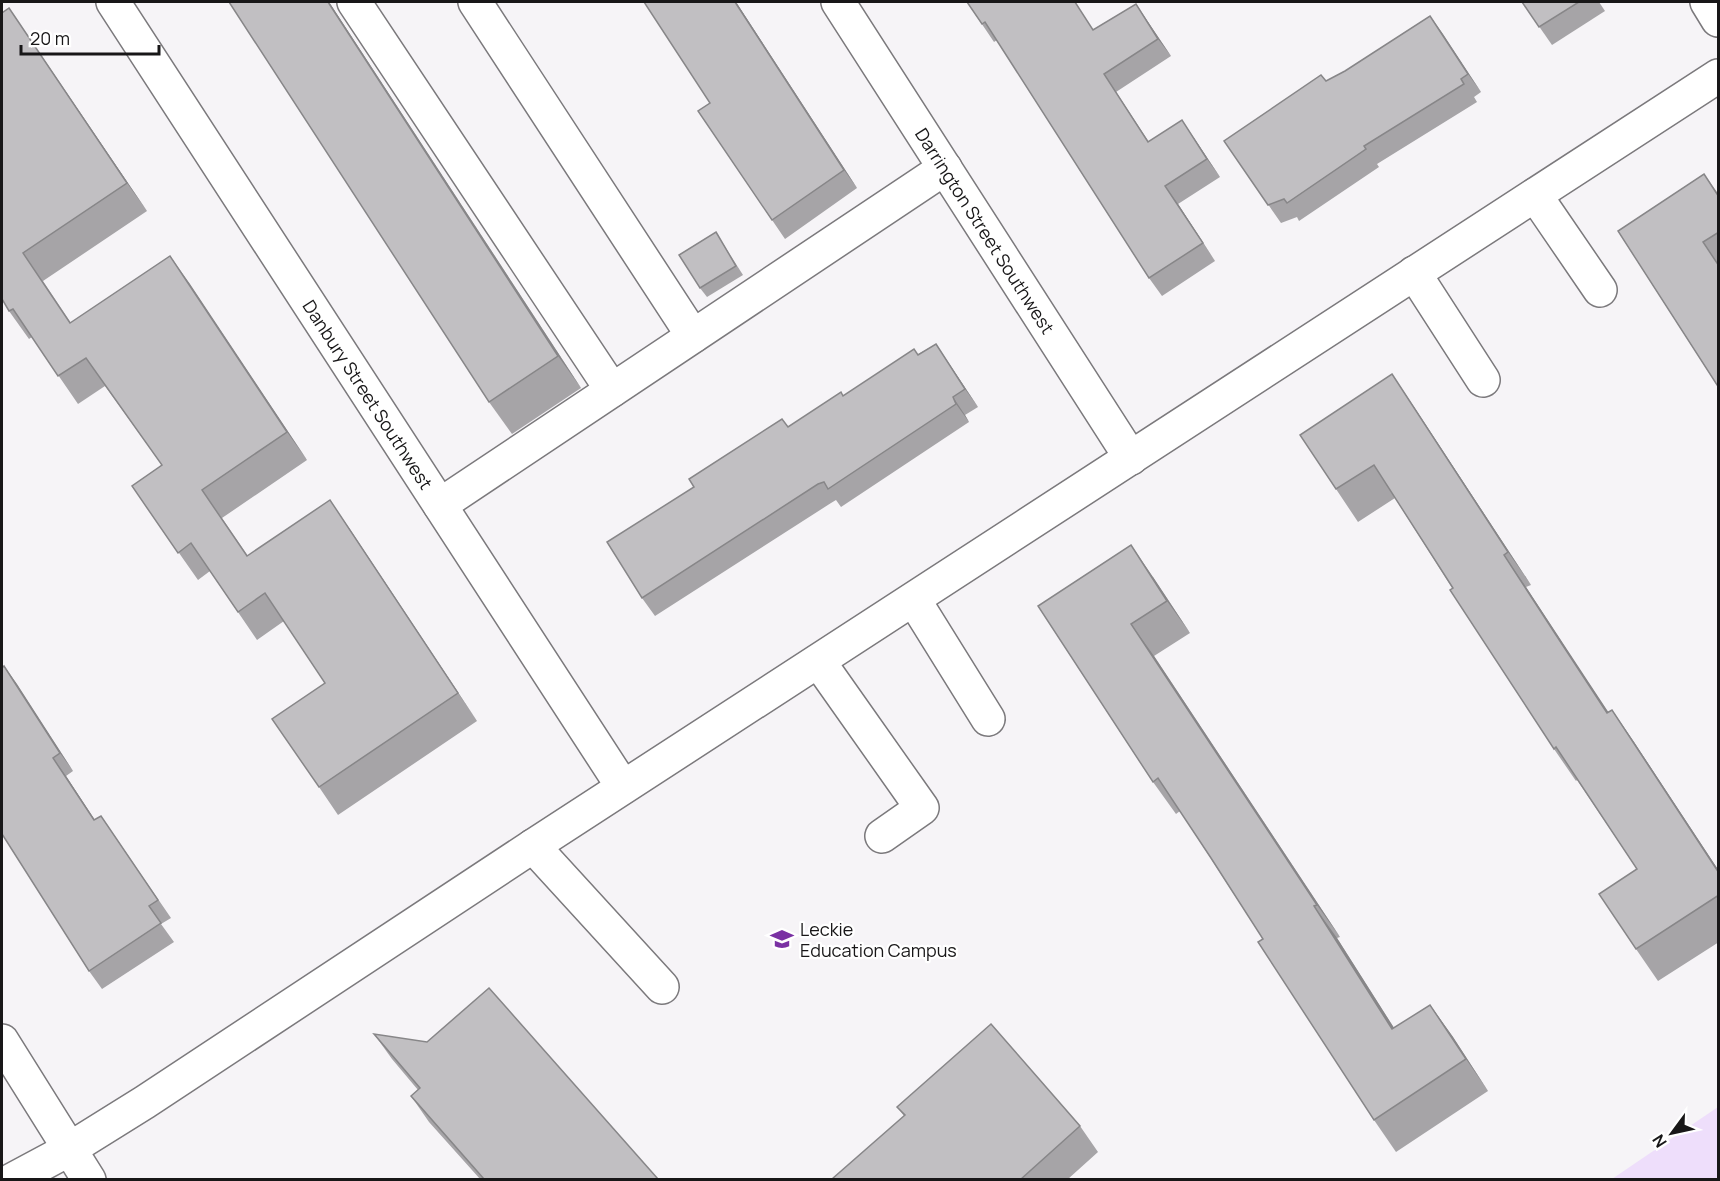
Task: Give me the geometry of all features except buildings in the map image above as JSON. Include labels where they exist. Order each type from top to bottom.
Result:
[{"type":"street","name":"Danbury Street Southwest","points":[[113,2],[623,787]]},
{"type":"street","points":[[354,2],[612,390]]},
{"type":"street","points":[[475,2],[693,336]]},
{"type":"street","name":"Darrington Street Southwest","points":[[838,2],[1131,458]]},
{"type":"street","points":[[1707,2],[1719,20]]},
{"type":"street","points":[[12,1179],[68,1150],[145,1102],[623,787],[819,662],[1719,76]]},
{"type":"street","points":[[440,505],[945,168]]},
{"type":"street","points":[[1535,195],[1600,290]]},
{"type":"street","points":[[1414,273],[1483,380]]},
{"type":"street","points":[[914,600],[988,719]]},
{"type":"street","points":[[819,662],[922,808],[882,836]]},
{"type":"street","points":[[533,846],[662,987]]},
{"type":"street","points":[[2,1041],[68,1150],[89,1179]]},
{"type":"shaded area","points":[[1718,1107],[1718,1179],[1612,1179]]},
{"type":"place","name":"Leckie Education Campus","points":[[782,939]]}]
